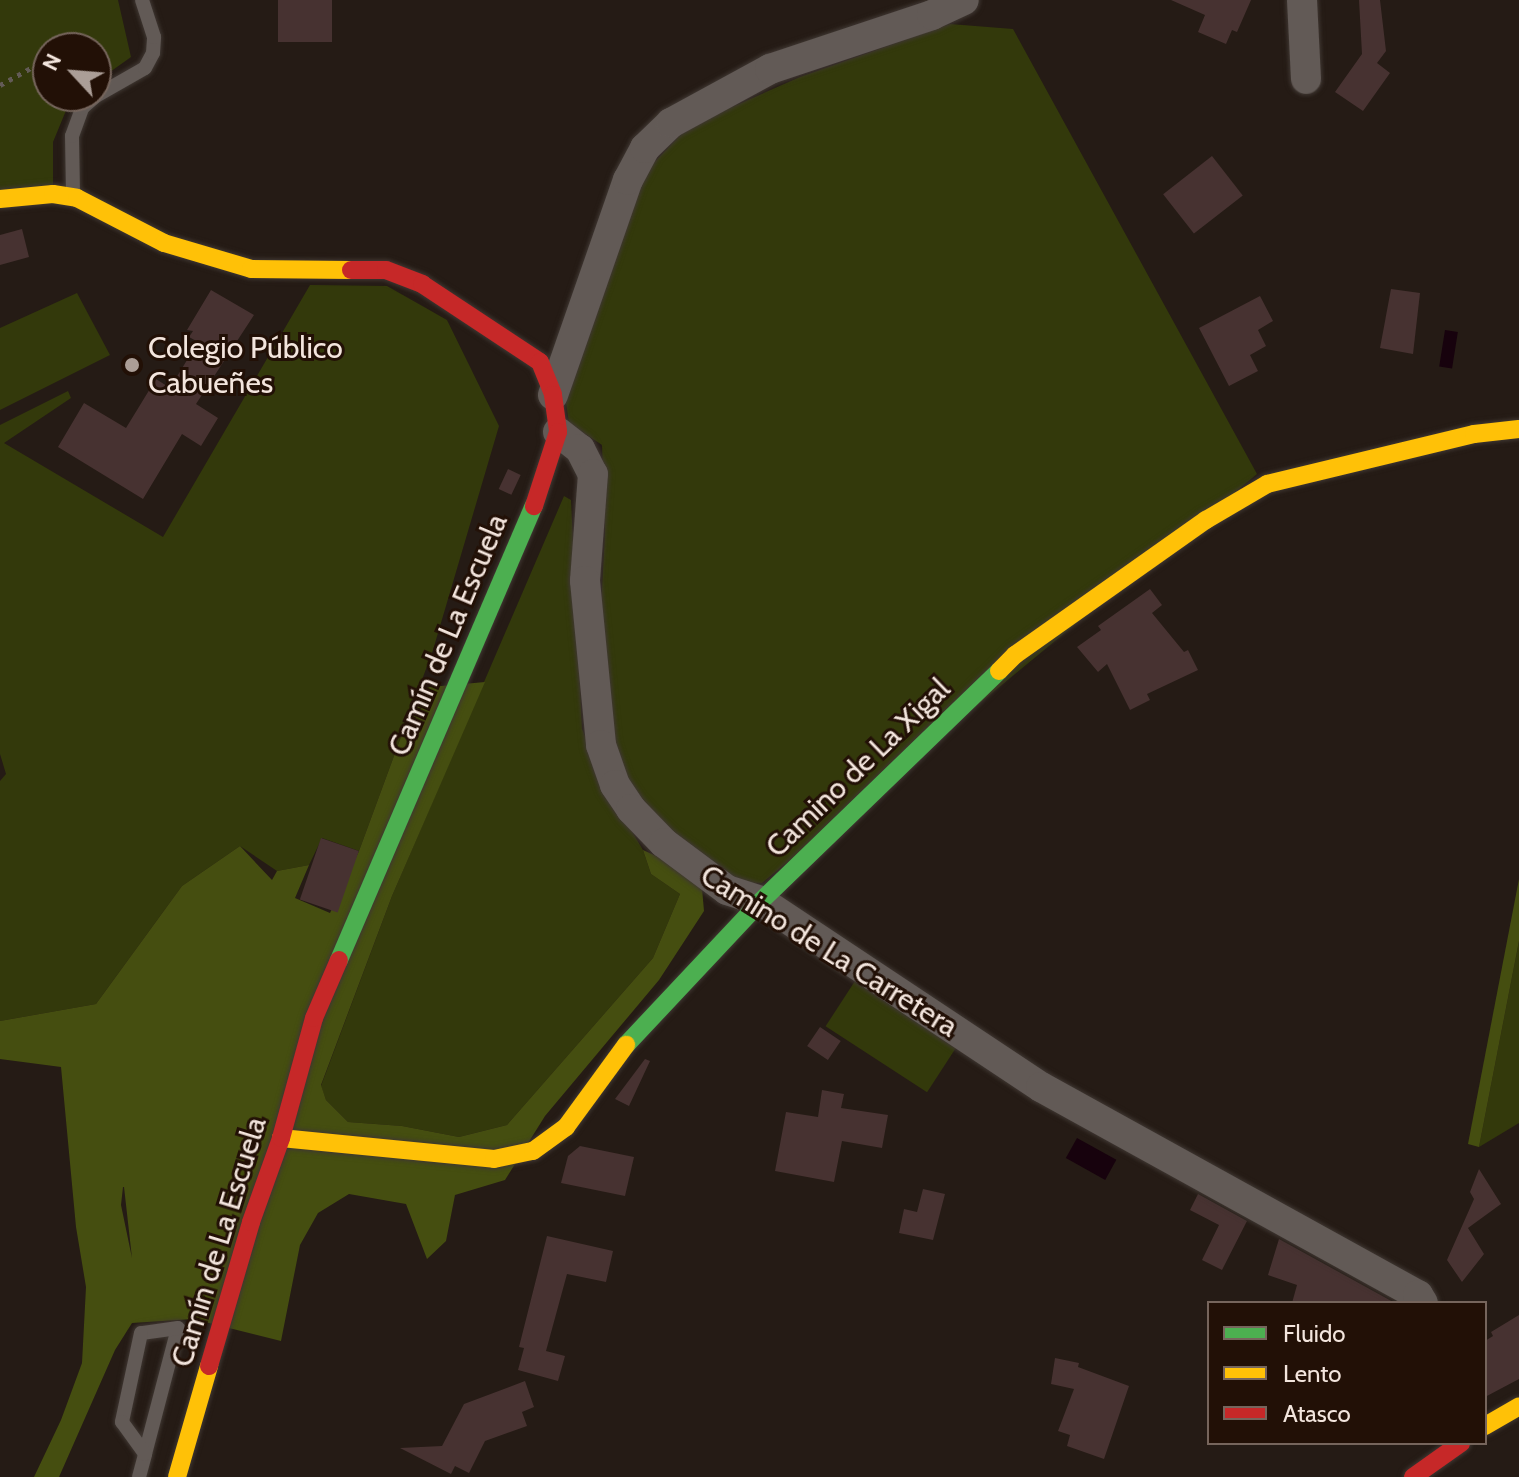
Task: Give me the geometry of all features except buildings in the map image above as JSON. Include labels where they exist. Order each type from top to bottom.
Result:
[{"type":"main road","name":"Camín de La Escuela","points":[[0,199],[15,195],[53,194],[73,198],[164,243],[209,259],[251,269],[386,270],[422,284],[540,362],[553,395],[558,432],[545,480],[314,1018],[281,1138],[251,1222],[177,1477]]},
{"type":"main road","name":"Camino de La Xigal","points":[[281,1138],[494,1159],[533,1151],[566,1127],[616,1055],[761,901],[1015,655],[1206,520],[1267,484],[1474,434],[1519,429]]},
{"type":"main road","points":[[1487,1420],[1519,1406]]},
{"type":"main road","points":[[1413,1477],[1458,1445]]},
{"type":"street","points":[[553,395],[628,180],[645,148],[671,123],[770,69],[919,10],[964,0]]},
{"type":"street","points":[[1302,0],[1306,79]]},
{"type":"street","name":"Camino de La Carretera","points":[[558,432],[580,449],[593,474],[585,581],[601,745],[615,785],[631,809],[664,843],[727,890],[761,901],[1041,1087],[1418,1295],[1422,1301]]},
{"type":"lane","points":[[112,87],[145,68],[153,53],[154,37],[142,0]]},
{"type":"lane","points":[[73,198],[72,136],[81,112]]},
{"type":"lane","points":[[139,1477],[178,1328],[141,1333],[122,1422],[145,1454]]},
{"type":"path","points":[[0,85],[32,67]]},
{"type":"green space","points":[[0,0],[118,0],[131,57],[112,71],[112,32],[32,32],[32,112],[65,112],[53,142],[53,194],[0,199]]},
{"type":"green space","points":[[950,24],[1013,29],[1257,474],[762,883],[728,882],[659,823],[620,779],[599,645],[605,532],[602,445],[569,423],[566,403],[646,171],[689,126],[800,77]]},
{"type":"green space","points":[[310,285],[387,286],[447,320],[499,426],[433,650],[359,851],[322,838],[309,865],[277,871],[240,846],[182,886],[96,1004],[0,1021],[0,781],[6,774],[0,754],[0,425],[68,391],[71,398],[4,443],[163,537]]},
{"type":"green space","points":[[77,293],[110,355],[0,410],[0,328]]},
{"type":"green space","points":[[564,496],[571,500],[582,729],[610,795],[643,850],[651,874],[680,894],[653,958],[507,1125],[459,1137],[402,1126],[348,1122],[326,1100],[321,1086],[392,896]]},
{"type":"green space","points":[[485,682],[392,896],[321,1085],[326,1100],[348,1122],[402,1126],[459,1137],[507,1125],[653,958],[680,894],[651,874],[643,850],[676,865],[702,888],[704,911],[659,980],[545,1116],[505,1180],[455,1195],[446,1241],[427,1259],[406,1204],[349,1194],[318,1213],[300,1245],[281,1341],[193,1319],[132,1323],[115,1350],[59,1477],[34,1477],[61,1420],[82,1363],[86,1287],[76,1227],[61,1067],[0,1059],[0,1021],[96,1004],[182,886],[240,846],[272,880],[277,871],[309,865],[295,898],[330,913],[359,851],[419,688]],"holes":[[[124,1187],[132,1258],[121,1205]]]},
{"type":"green space","points":[[1519,879],[1519,941],[1479,1147],[1468,1144]]},
{"type":"green space","points":[[1519,941],[1519,1123],[1479,1147]]},
{"type":"green space","points":[[855,981],[956,1047],[927,1092],[826,1026]]},
{"type":"shaded area","points":[[1445,330],[1458,332],[1452,369],[1439,367]]},
{"type":"shaded area","points":[[1077,1138],[1116,1160],[1105,1180],[1066,1158]]},
{"type":"traffic: fast","points":[[339,960],[534,506]]},
{"type":"traffic: fast","points":[[626,1045],[761,901],[999,671]]},
{"type":"traffic: slow","points":[[0,199],[53,194],[77,198],[164,243],[251,269],[351,270]]},
{"type":"traffic: slow","points":[[999,671],[1015,655],[1206,520],[1267,484],[1474,434],[1519,429]]},
{"type":"traffic: slow","points":[[281,1138],[494,1159],[533,1151],[566,1127],[626,1045]]},
{"type":"traffic: slow","points":[[177,1477],[209,1366]]},
{"type":"traffic: slow","points":[[1487,1425],[1519,1406]]},
{"type":"traffic: jam","points":[[351,270],[386,270],[422,284],[540,362],[553,395],[558,432],[534,506]]},
{"type":"traffic: jam","points":[[209,1366],[251,1222],[281,1138],[314,1018],[339,960]]},
{"type":"traffic: jam","points":[[1413,1477],[1458,1445]]},
{"type":"place","name":"Colegio Público Cabueñes","points":[[132,365]]}]
